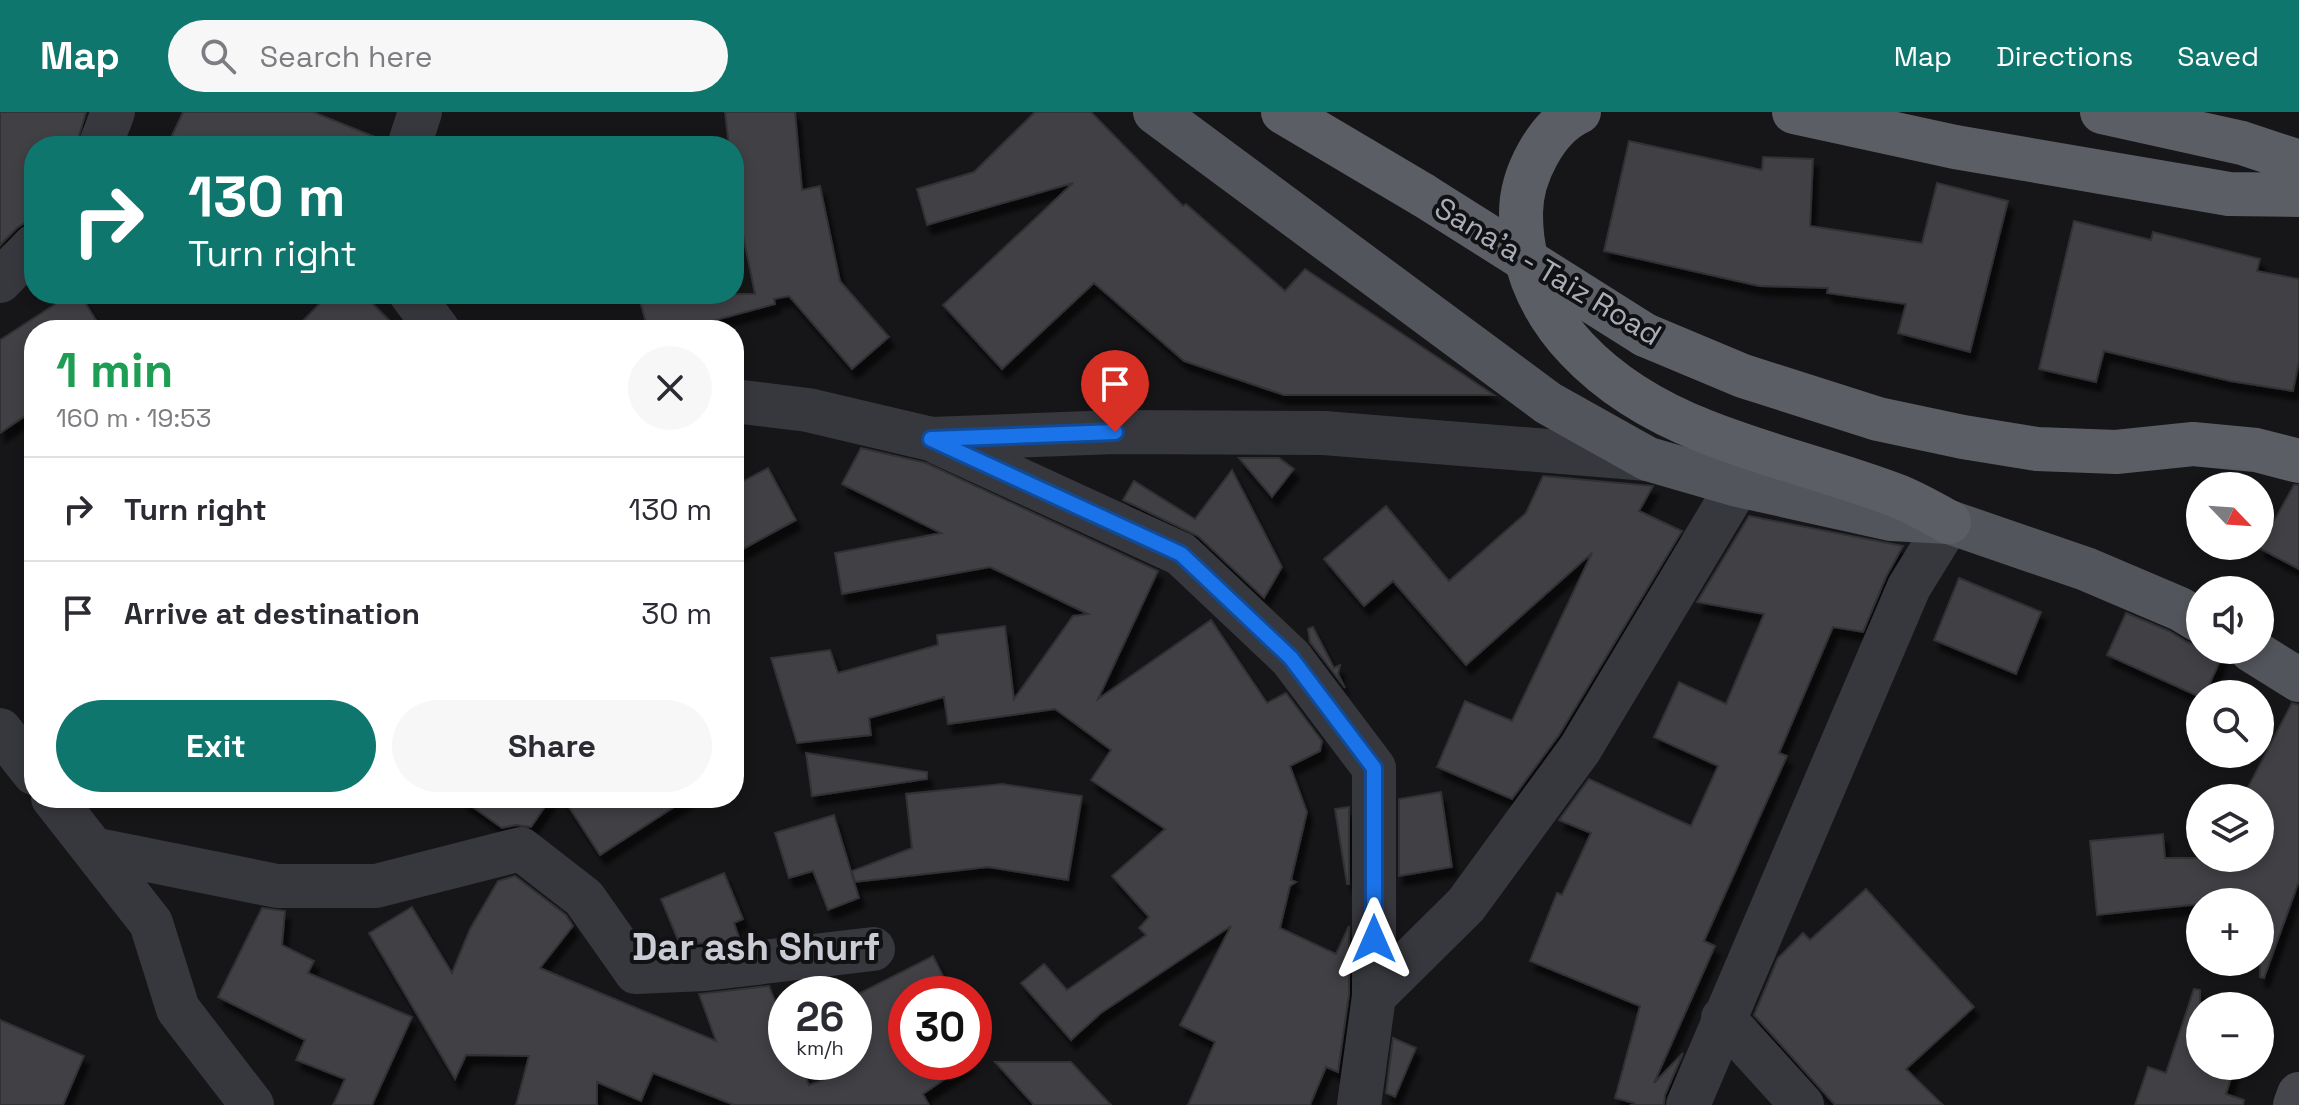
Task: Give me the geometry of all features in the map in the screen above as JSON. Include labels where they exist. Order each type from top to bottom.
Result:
[{"type":"highway","name":"Sana'a - Taiz Road","points":[[1283,112],[1423,195],[1645,335],[1743,376],[1878,419],[2037,449],[2101,452],[2193,444],[2256,450],[2299,461]]},
{"type":"highway","points":[[1579,112],[1566,118],[1545,144],[1526,180],[1520,209],[1521,242],[1529,274],[1557,326],[1585,358],[1623,388],[1657,409],[1704,431],[1898,496],[1949,522]]},
{"type":"highway","points":[[1794,112],[1955,147],[2229,194],[2299,195]]},
{"type":"highway","points":[[2102,112],[2242,143],[2299,162]]},
{"type":"main road","points":[[1155,112],[1548,403],[1648,459],[1738,485],[1891,519],[1949,522],[2086,569],[2186,613]]},
{"type":"main road","points":[[2273,664],[2299,680]]},
{"type":"main road","points":[[2295,1105],[2299,1094]]},
{"type":"street","points":[[104,136],[113,112]]},
{"type":"street","points":[[412,136],[420,112]]},
{"type":"street","points":[[0,281],[24,256]]},
{"type":"street","points":[[744,402],[808,410],[931,439],[1181,554],[1291,658],[1374,768],[1374,996],[1359,1105]]},
{"type":"street","points":[[931,439],[1115,432],[1324,433],[1648,459]]},
{"type":"street","points":[[1374,996],[1466,905],[1580,749],[1738,485]]},
{"type":"street","points":[[1688,1105],[1909,587],[1949,522]]},
{"type":"street","points":[[0,730],[24,760]]},
{"type":"street","points":[[61,808],[151,923],[178,1009],[252,1105]]},
{"type":"street","points":[[93,849],[277,886],[376,886],[521,849],[584,898],[636,972],[705,969],[873,949]]},
{"type":"street","points":[[1723,1018],[1802,1105]]},
{"type":"building","points":[[0,112],[86,112],[79,136],[24,136],[24,223],[0,245]]},
{"type":"building","points":[[183,112],[313,112],[373,136],[172,136]]},
{"type":"building","points":[[725,112],[795,112],[802,190],[820,186],[840,281],[889,337],[852,369],[789,296],[774,299],[775,304],[716,320],[645,320],[641,304],[744,304],[744,294],[755,294],[744,240],[744,136],[728,136]]},
{"type":"building","points":[[1035,112],[1091,112],[1183,206],[1186,204],[1285,291],[1305,269],[1494,395],[1284,395],[1184,361],[1094,283],[1002,369],[943,305],[1073,183],[927,225],[917,189],[974,172]]},
{"type":"building","points":[[1629,141],[1762,170],[1763,157],[1813,159],[1810,226],[1922,243],[1937,183],[2008,201],[1970,352],[1898,333],[1906,304],[1827,293],[1828,288],[1759,286],[1604,251]]},
{"type":"building","points":[[2074,221],[2151,240],[2153,232],[2260,259],[2257,271],[2299,279],[2299,361],[2293,391],[2230,381],[2104,351],[2096,382],[2039,369]]},
{"type":"building","points":[[56,304],[86,304],[96,320],[31,320]]},
{"type":"building","points":[[319,304],[373,304],[389,320],[304,320]]},
{"type":"building","points":[[24,324],[24,417],[0,433],[0,340]]},
{"type":"building","points":[[861,448],[926,463],[1158,571],[1098,699],[1211,620],[1267,703],[1286,693],[1322,741],[1320,751],[1290,766],[1307,812],[1291,880],[1296,882],[1290,886],[1280,928],[1336,954],[1349,926],[1349,994],[1338,1072],[1326,1067],[1310,1105],[1188,1105],[1215,1042],[1180,1025],[1231,926],[1101,1013],[1071,1040],[1021,983],[1044,964],[1067,990],[1146,935],[1139,928],[1149,917],[1112,876],[1165,829],[1091,780],[1111,750],[1055,709],[948,724],[944,697],[869,718],[871,735],[797,743],[771,658],[830,650],[838,673],[938,645],[937,635],[1005,626],[1014,699],[1073,616],[1088,614],[990,567],[842,594],[835,553],[941,533],[842,484]]},
{"type":"building","points":[[1239,458],[1279,458],[1294,469],[1272,497]]},
{"type":"building","points":[[768,468],[796,520],[744,549],[744,481]]},
{"type":"building","points":[[1232,470],[1282,567],[1264,598],[1198,536],[1123,500],[1134,481],[1195,519]]},
{"type":"building","points":[[1543,476],[1653,486],[1639,511],[1682,531],[1559,735],[1512,799],[1437,767],[1465,701],[1512,721],[1592,553],[1466,665],[1393,581],[1364,606],[1324,559],[1386,506],[1449,581],[1526,513]]},
{"type":"building","points":[[2294,485],[2299,485],[2299,569],[2274,556],[2274,521]]},
{"type":"building","points":[[1749,516],[1903,546],[1863,632],[1833,627],[1779,753],[1787,756],[1704,941],[1715,946],[1654,1083],[1683,1053],[1665,1095],[1664,1105],[1631,1105],[1634,1103],[1615,1098],[1640,1006],[1530,961],[1557,893],[1562,895],[1591,833],[1559,820],[1589,779],[1691,826],[1718,766],[1654,737],[1679,682],[1726,704],[1764,614],[1697,602]]},
{"type":"building","points":[[1959,578],[2041,612],[2016,674],[1934,640]]},
{"type":"building","points":[[2126,613],[2186,641],[2186,664],[2219,664],[2211,680],[2186,680],[2186,691],[2107,655]]},
{"type":"building","points":[[1313,627],[1334,668],[1340,665],[1338,674],[1345,688],[1310,642],[1308,629]]},
{"type":"building","points":[[2292,703],[2299,705],[2299,881],[2274,950],[2274,888],[2186,888],[2186,905],[2097,915],[2090,841],[2163,834],[2165,858],[2186,858],[2186,872],[2274,872],[2274,784],[2250,784],[2258,768],[2274,768],[2274,738]]},
{"type":"building","points":[[806,753],[927,772],[927,779],[812,796]]},
{"type":"building","points":[[1002,784],[1082,796],[1068,880],[988,867],[855,882],[852,871],[912,848],[906,794]]},
{"type":"building","points":[[1441,792],[1452,867],[1399,876],[1399,799]]},
{"type":"building","points":[[1349,807],[1349,884],[1347,884],[1335,809]]},
{"type":"building","points":[[474,808],[544,808],[531,827],[516,825],[502,828]]},
{"type":"building","points":[[569,808],[673,808],[600,855]]},
{"type":"building","points":[[834,815],[859,898],[828,910],[813,871],[789,878],[775,833]]},
{"type":"building","points":[[724,873],[743,919],[734,923],[740,940],[680,945],[661,899]]},
{"type":"building","points":[[515,876],[566,915],[573,926],[540,968],[716,1041],[699,994],[768,986],[768,1080],[807,1080],[809,1085],[823,1080],[872,1080],[872,987],[888,979],[888,1080],[944,1080],[923,1094],[929,1105],[734,1105],[653,1073],[641,1101],[597,1082],[597,1105],[516,1105],[529,1056],[466,1055],[455,1079],[369,933],[412,907],[452,973],[470,929],[498,881]]},
{"type":"building","points":[[1866,889],[1974,1007],[1906,1069],[1943,1105],[1835,1105],[1754,1015],[1778,958],[1803,933],[1810,940]]},
{"type":"building","points":[[262,908],[285,911],[282,945],[314,961],[308,973],[412,1017],[372,1105],[333,1105],[345,1079],[296,1060],[305,1040],[218,997]]},
{"type":"building","points":[[933,956],[943,976],[894,976]]},
{"type":"building","points":[[2186,1013],[2186,1080],[2230,1080],[2226,1094],[2244,1100],[2243,1105],[2135,1105],[2148,1067],[2166,1073]]},
{"type":"building","points":[[0,1020],[84,1056],[63,1105],[0,1105]]},
{"type":"building","points":[[1393,1038],[1416,1048],[1395,1097],[1386,1093]]},
{"type":"building","points":[[995,1062],[1071,1062],[1111,1105],[1034,1105]]},
{"type":"district","name":"Dar ash Shurf","points":[[756,947]]},
{"type":"route","points":[[1115,432],[931,439],[1181,554],[1291,658],[1374,768],[1374,939]]}]
